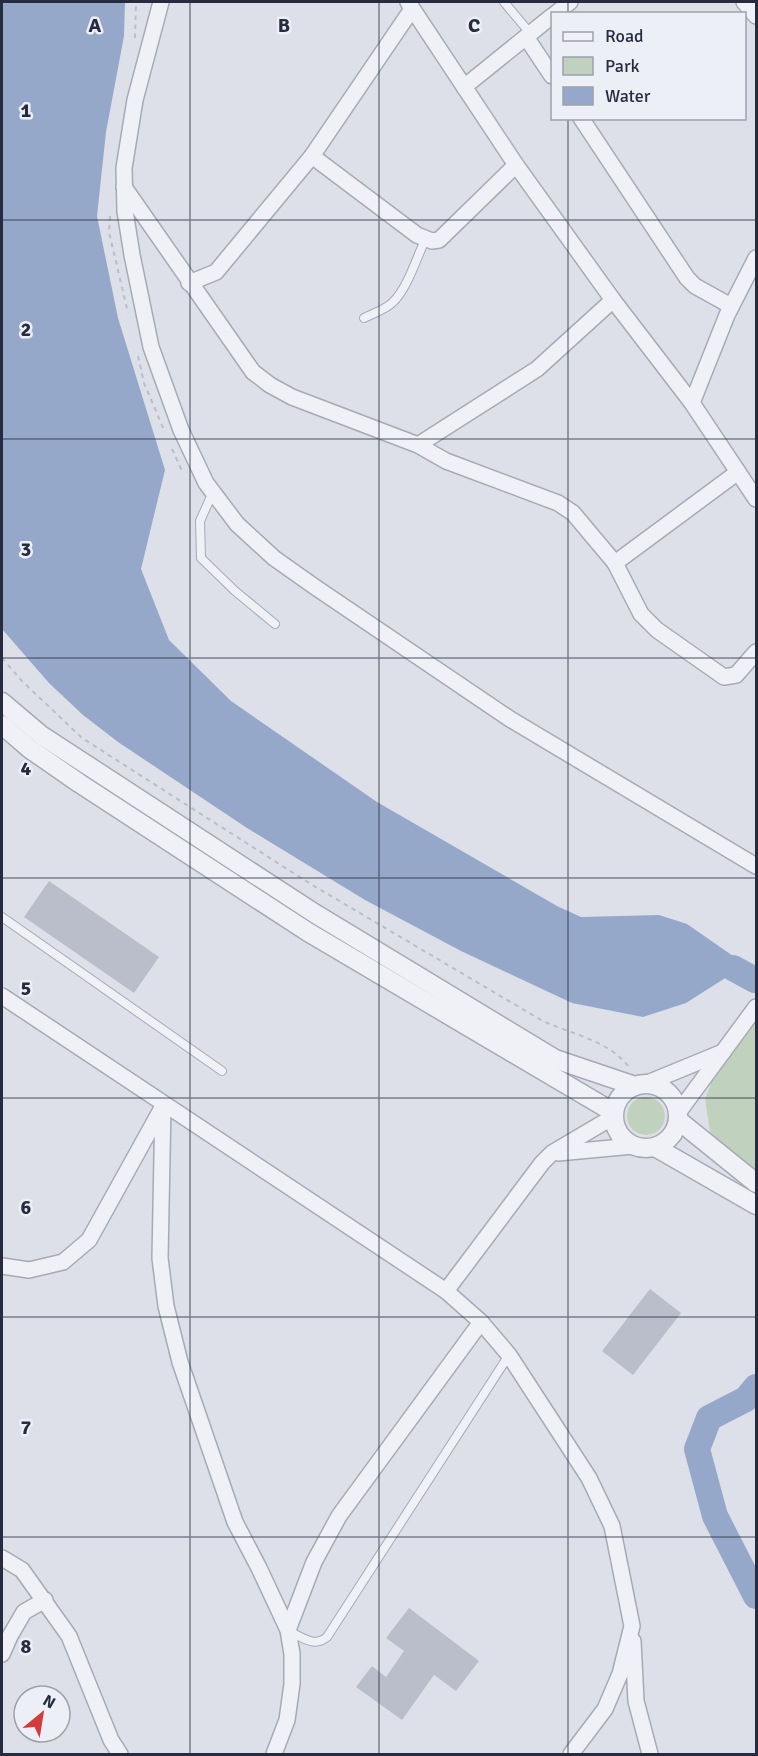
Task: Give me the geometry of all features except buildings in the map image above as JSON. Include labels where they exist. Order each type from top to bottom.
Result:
[{"type":"street","points":[[161,2],[135,100],[124,168],[125,211],[151,347],[181,430],[206,483],[237,524],[274,558],[315,587],[510,719],[756,867]]},
{"type":"street","points":[[558,12],[570,2]]},
{"type":"street","points":[[744,2],[756,16]]},
{"type":"street","points":[[189,283],[216,272],[312,156],[410,5],[516,165],[613,300],[692,403],[756,499]]},
{"type":"street","points":[[464,87],[551,17]]},
{"type":"street","points":[[528,35],[551,74]]},
{"type":"street","points":[[582,120],[687,278],[695,286],[731,306]]},
{"type":"street","points":[[312,156],[425,240],[439,240],[516,165]]},
{"type":"street","points":[[124,187],[253,372],[270,385],[292,397],[418,445],[446,461],[558,503],[573,513],[615,563],[640,614],[657,630],[724,677],[736,675],[756,652]]},
{"type":"street","points":[[692,403],[731,306],[756,258]]},
{"type":"street","points":[[418,445],[537,369],[613,300]]},
{"type":"street","points":[[615,563],[738,472]]},
{"type":"street","points":[[2,702],[41,735],[324,920],[555,1059],[640,1085],[654,1085],[670,1095],[678,1116],[756,1183]]},
{"type":"street","points":[[2,725],[30,749],[79,783],[308,932],[613,1115]]},
{"type":"street","points":[[2,996],[446,1291],[481,1322],[509,1355],[589,1478],[612,1526],[632,1626],[636,1701],[650,1755]]},
{"type":"street","points":[[655,1148],[669,1139],[675,1130],[678,1116],[756,1007]]},
{"type":"street","points":[[633,1146],[619,1135],[613,1115],[620,1096],[640,1085],[723,1052]]},
{"type":"street","points":[[2,1266],[28,1270],[63,1262],[89,1240],[163,1105]]},
{"type":"street","points":[[163,1105],[160,1258],[166,1306],[180,1362],[235,1522],[288,1630],[292,1654],[292,1684],[287,1720],[274,1755]]},
{"type":"street","points":[[446,1291],[522,1188],[552,1153],[613,1115]]},
{"type":"street","points":[[552,1153],[633,1146],[655,1148],[756,1205]]},
{"type":"street","points":[[288,1630],[314,1562],[339,1516],[481,1322]]},
{"type":"street","points":[[2,1558],[22,1570],[69,1636],[111,1740],[120,1755]]},
{"type":"street","points":[[2,1654],[24,1612],[45,1600]]},
{"type":"street","points":[[571,1755],[605,1709],[620,1674],[632,1626]]},
{"type":"lane","points":[[504,2],[528,35]]},
{"type":"lane","points":[[364,318],[394,302],[425,240]]},
{"type":"lane","points":[[213,492],[200,521],[201,558],[234,591],[275,624]]},
{"type":"lane","points":[[2,917],[222,1071]]},
{"type":"lane","points":[[288,1630],[315,1643],[327,1637],[509,1355]]},
{"type":"path","points":[[2,658],[21,681],[82,738],[309,883],[531,1014],[562,1031],[603,1045],[618,1054],[640,1085]]},
{"type":"green space","points":[[756,1007],[756,1183],[710,1132],[705,1099],[723,1052]]},
{"type":"green space","points":[[646,1097],[653,1098],[659,1103],[664,1109],[664,1123],[659,1129],[653,1134],[646,1135],[639,1134],[633,1129],[628,1123],[627,1116],[628,1109],[633,1103],[639,1098]]},
{"type":"water","points":[[2,2],[125,2],[124,36],[106,132],[97,216],[118,318],[165,470],[141,569],[169,640],[231,701],[377,802],[557,906],[581,917],[659,915],[687,924],[736,958],[730,975],[686,1003],[643,1017],[572,1003],[461,951],[365,900],[247,828],[118,742],[83,715],[49,683],[2,629]]},
{"type":"waterway","points":[[733,968],[755,980]]},
{"type":"waterway","points":[[756,1387],[746,1399],[709,1418],[697,1449],[715,1516],[756,1596]]}]
